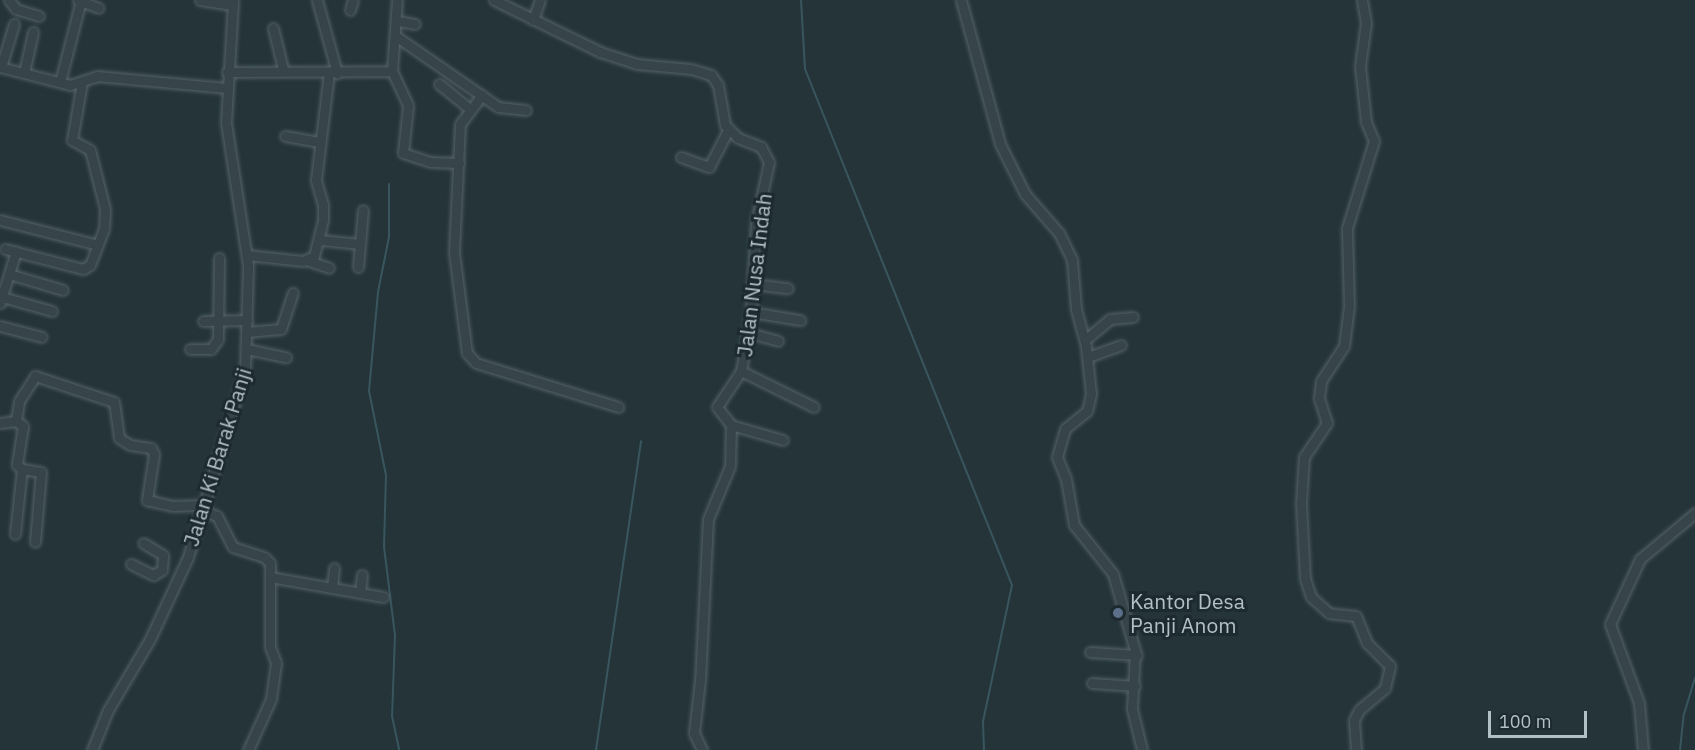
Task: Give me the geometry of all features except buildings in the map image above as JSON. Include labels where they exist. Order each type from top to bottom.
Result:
[{"type":"street","points":[[9,0],[16,9],[39,16]]},
{"type":"street","points":[[60,82],[80,0],[99,8]]},
{"type":"street","points":[[200,0],[232,3]]},
{"type":"street","points":[[309,261],[321,240],[324,205],[316,180],[320,142],[333,73],[317,0]]},
{"type":"street","points":[[350,10],[353,0]]},
{"type":"street","points":[[397,0],[398,37],[392,71],[408,106],[405,155],[459,163]]},
{"type":"street","points":[[494,0],[619,58],[711,75],[718,85],[722,116],[728,130],[709,167],[681,157]]},
{"type":"street","points":[[533,20],[540,0]]},
{"type":"street","points":[[961,0],[1000,144],[1025,194],[1069,252],[1076,309],[1088,357],[1090,405],[1083,415],[1067,426],[1057,457],[1066,479],[1074,525],[1113,574],[1137,655],[1132,709],[1142,750]]},
{"type":"street","points":[[1356,750],[1354,720],[1359,710],[1385,688],[1390,666],[1367,643],[1356,615],[1329,613],[1311,597],[1305,579],[1301,503],[1304,457],[1327,423],[1319,398],[1321,381],[1344,346],[1349,306],[1347,228],[1374,141],[1366,122],[1360,66],[1366,23],[1362,0]]},
{"type":"street","name":"Jalan Ki Barak Panji","points":[[92,750],[108,710],[150,639],[182,572],[205,508],[244,375],[247,349],[247,255],[229,149],[226,88],[232,3]]},
{"type":"street","points":[[398,21],[415,24]]},
{"type":"street","points":[[14,24],[1,67],[60,82],[82,82],[97,76],[226,88]]},
{"type":"street","points":[[273,28],[280,42],[283,69]]},
{"type":"street","points":[[24,73],[33,32]]},
{"type":"street","points":[[398,37],[502,109],[526,110]]},
{"type":"street","points":[[227,72],[283,69],[333,73],[392,71]]},
{"type":"street","points":[[5,249],[86,269],[98,245],[105,226],[105,209],[91,153],[72,140],[82,82]]},
{"type":"street","points":[[440,84],[469,108]]},
{"type":"street","points":[[482,95],[460,120],[454,252],[467,353],[476,363],[618,407]]},
{"type":"street","name":"Jalan Nusa Indah","points":[[702,750],[694,733],[700,680],[706,538],[709,510],[729,474],[731,425],[717,407],[741,371],[749,333],[756,222],[770,166],[761,147],[728,130]]},
{"type":"street","points":[[285,136],[320,142]]},
{"type":"street","points":[[358,267],[363,210]]},
{"type":"street","points":[[0,220],[98,245]]},
{"type":"street","points":[[321,240],[360,244]]},
{"type":"street","points":[[16,251],[1,300],[52,311]]},
{"type":"street","points":[[247,255],[309,261],[329,268]]},
{"type":"street","points":[[190,348],[214,347],[221,321],[219,258]]},
{"type":"street","points":[[9,274],[63,290]]},
{"type":"street","points":[[753,284],[788,288]]},
{"type":"street","points":[[247,332],[281,329],[293,294]]},
{"type":"street","points":[[751,312],[800,320]]},
{"type":"street","points":[[1085,340],[1110,319],[1133,317]]},
{"type":"street","points":[[203,321],[247,320]]},
{"type":"street","points":[[0,326],[42,338]]},
{"type":"street","points":[[749,333],[778,341]]},
{"type":"street","points":[[1088,357],[1121,345]]},
{"type":"street","points":[[247,349],[286,357]]},
{"type":"street","points":[[741,371],[814,407]]},
{"type":"street","points":[[16,421],[19,401],[35,376],[114,402],[119,438],[130,445],[151,448],[154,454],[147,500],[172,506],[205,508],[217,516],[233,547],[268,560],[270,647],[275,665],[269,704],[248,750]]},
{"type":"street","points":[[0,423],[16,421],[23,426],[17,460],[22,469],[15,534]]},
{"type":"street","points":[[731,425],[783,440]]},
{"type":"street","points":[[22,469],[41,472],[34,542]]},
{"type":"street","points":[[1643,750],[1639,703],[1610,624],[1640,559],[1695,513]]},
{"type":"street","points":[[131,564],[157,575],[165,563],[163,555],[143,543]]},
{"type":"street","points":[[165,563],[182,572]]},
{"type":"street","points":[[332,588],[334,568]]},
{"type":"street","points":[[360,593],[362,575]]},
{"type":"street","points":[[270,577],[384,597]]},
{"type":"street","points":[[1090,652],[1137,655]]},
{"type":"street","points":[[1092,683],[1135,686]]},
{"type":"waterway","points":[[801,0],[805,69],[1012,585],[983,721],[984,750]]},
{"type":"waterway","points":[[389,184],[389,237],[378,292],[369,391],[386,475],[384,547],[395,635],[392,716],[399,750]]},
{"type":"waterway","points":[[596,750],[641,441]]},
{"type":"waterway","points":[[1680,750],[1684,714],[1695,678]]},
{"type":"place","name":"Kantor Desa Panji Anom","points":[[1118,613]]}]
